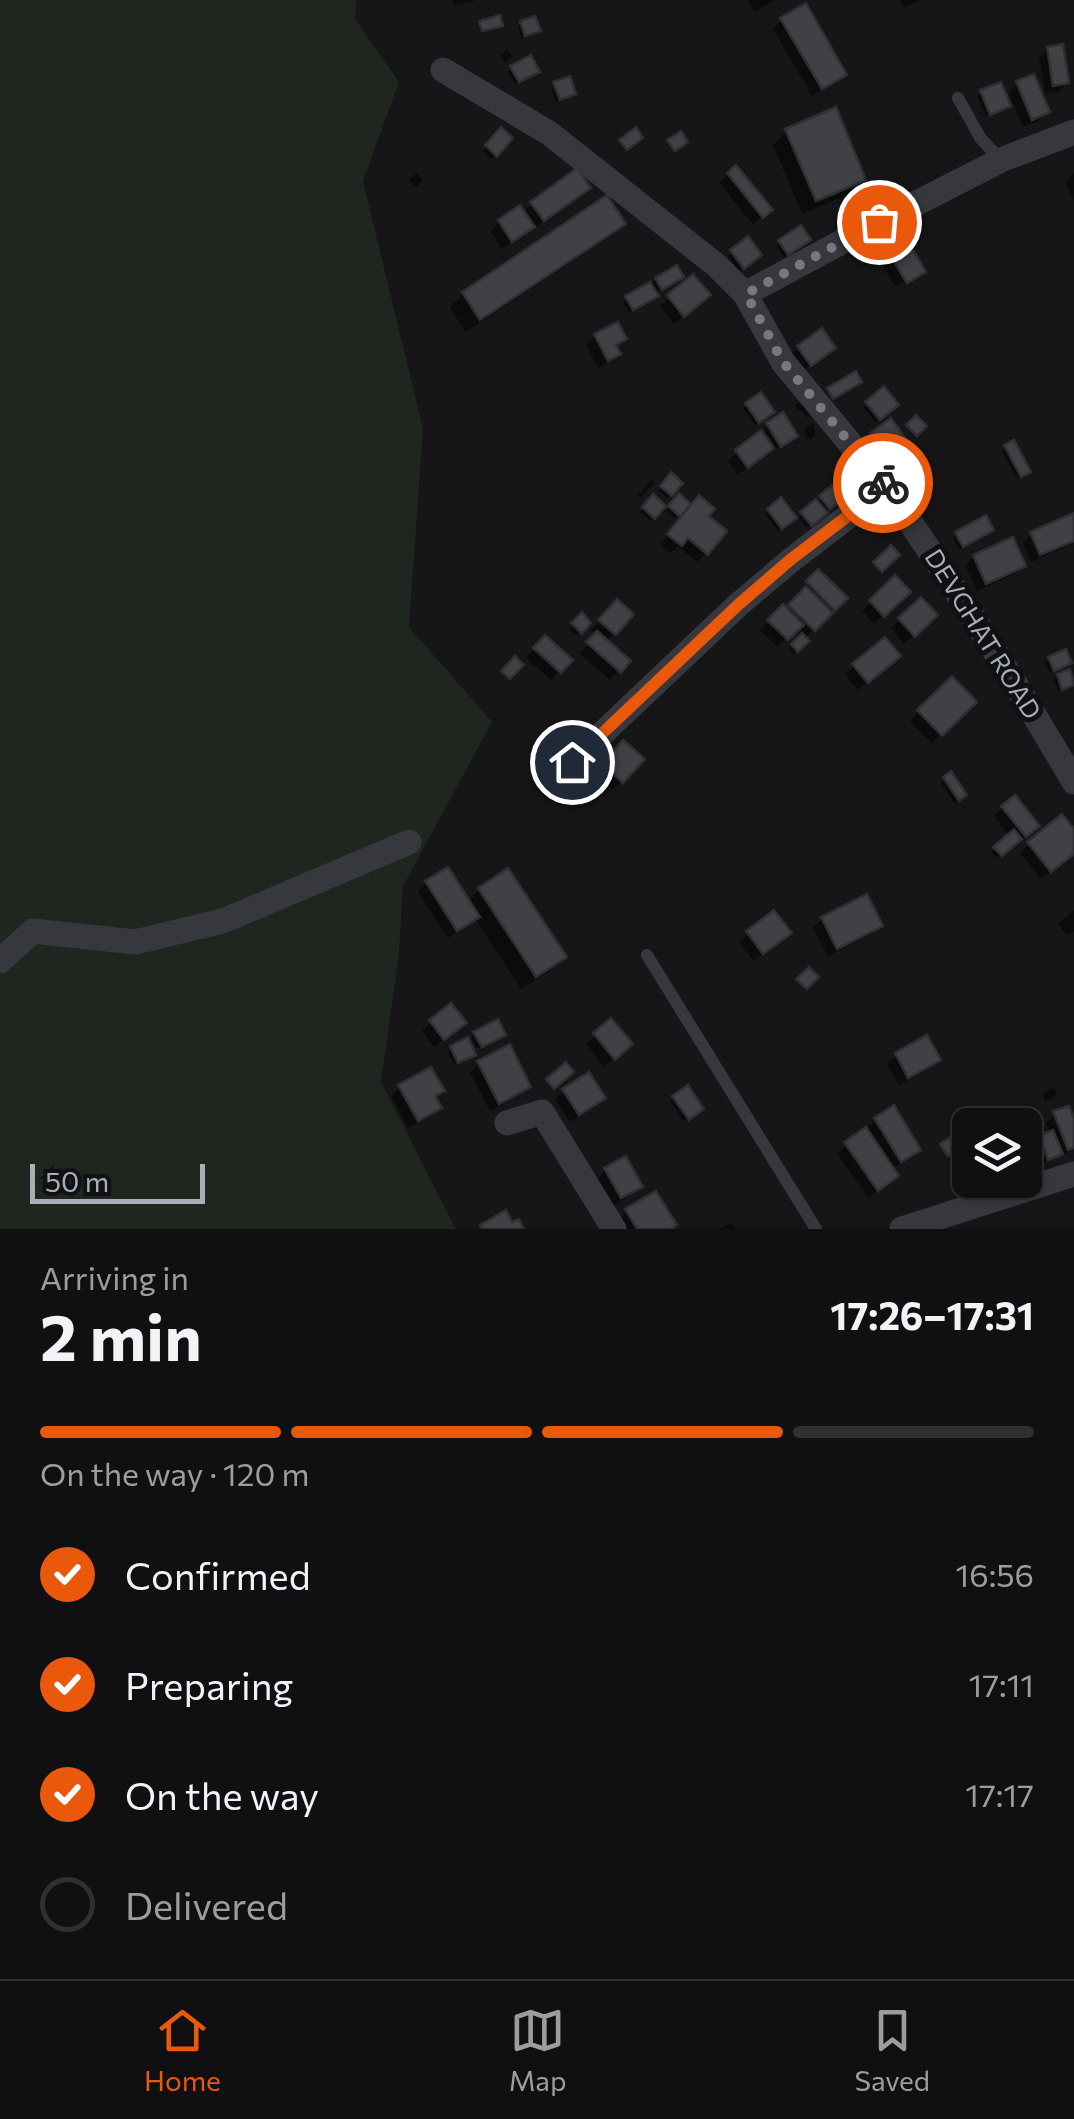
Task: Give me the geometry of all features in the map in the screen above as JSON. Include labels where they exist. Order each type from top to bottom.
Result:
[{"type":"street","name":"DEVGHAT ROAD","points":[[443,70],[550,133],[716,265],[746,294],[783,362],[886,487],[940,564],[1074,782]]},
{"type":"street","points":[[746,294],[1000,160],[1074,132]]},
{"type":"street","points":[[572,762],[738,605],[886,487]]},
{"type":"street","points":[[0,962],[33,931],[134,942],[223,921],[409,842]]},
{"type":"street","points":[[508,1123],[542,1112],[614,1229]]},
{"type":"street","points":[[902,1229],[1074,1174]]},
{"type":"lane","points":[[958,98],[981,139],[1000,160]]},
{"type":"lane","points":[[647,955],[816,1229]]},
{"type":"shaded area","points":[[0,0],[356,0],[355,19],[399,82],[363,181],[423,429],[409,627],[492,722],[403,886],[399,953],[381,1082],[456,1229],[0,1229]]},
{"type":"building","points":[[806,3],[847,75],[822,89],[780,18]]},
{"type":"building","points":[[500,15],[503,26],[482,31],[479,21]]},
{"type":"building","points":[[535,16],[541,31],[525,36],[520,21]]},
{"type":"building","points":[[1063,44],[1069,83],[1053,86],[1047,47]]},
{"type":"building","points":[[531,55],[540,72],[519,82],[510,66]]},
{"type":"building","points":[[1034,74],[1050,112],[1032,120],[1016,81]]},
{"type":"building","points":[[570,76],[576,94],[560,100],[553,82]]},
{"type":"building","points":[[1001,82],[1011,106],[990,115],[980,90]]},
{"type":"building","points":[[836,107],[866,180],[816,201],[785,129]]},
{"type":"building","points":[[501,127],[513,138],[497,157],[485,145]]},
{"type":"building","points":[[636,127],[643,138],[627,150],[619,140]]},
{"type":"building","points":[[681,131],[688,142],[675,151],[667,140]]},
{"type":"building","points":[[736,165],[773,210],[763,218],[727,173]]},
{"type":"building","points":[[577,168],[591,188],[544,221],[530,202]]},
{"type":"building","points":[[607,195],[626,224],[480,320],[462,292]]},
{"type":"building","points":[[520,205],[535,227],[512,242],[498,220]]},
{"type":"building","points":[[801,225],[811,240],[788,255],[778,240]]},
{"type":"building","points":[[903,232],[926,272],[907,283],[883,244]]},
{"type":"building","points":[[748,236],[762,255],[744,269],[730,250]]},
{"type":"building","points":[[677,265],[684,277],[662,290],[655,278]]},
{"type":"building","points":[[693,274],[711,295],[684,317],[667,295]]},
{"type":"building","points":[[650,282],[659,296],[633,310],[625,296]]},
{"type":"building","points":[[618,322],[627,339],[616,345],[621,354],[608,361],[594,334]]},
{"type":"building","points":[[822,328],[836,348],[811,366],[797,346]]},
{"type":"building","points":[[856,371],[862,382],[833,399],[827,388]]},
{"type":"building","points":[[884,386],[899,405],[880,420],[865,402]]},
{"type":"building","points":[[761,392],[775,412],[759,423],[745,403]]},
{"type":"building","points":[[783,412],[798,436],[781,447],[766,423]]},
{"type":"building","points":[[916,415],[927,426],[917,436],[906,425]]},
{"type":"building","points":[[891,418],[909,443],[888,458],[870,433]]},
{"type":"building","points":[[761,430],[774,448],[748,468],[735,450]]},
{"type":"building","points":[[1014,440],[1031,472],[1021,477],[1004,445]]},
{"type":"building","points":[[922,464],[928,473],[906,489],[899,480]]},
{"type":"building","points":[[671,472],[683,483],[672,496],[660,486]]},
{"type":"building","points":[[836,482],[847,495],[830,509],[819,496]]},
{"type":"building","points":[[679,493],[691,504],[680,517],[668,506]]},
{"type":"building","points":[[653,494],[666,506],[655,519],[642,507]]},
{"type":"building","points":[[699,495],[715,509],[709,516],[727,531],[708,555],[688,538],[682,546],[667,534]]},
{"type":"building","points":[[781,497],[797,518],[782,529],[767,509]]},
{"type":"building","points":[[816,499],[828,513],[812,526],[800,512]]},
{"type":"building","points":[[1074,513],[1074,541],[1040,555],[1030,532]]},
{"type":"building","points":[[986,515],[994,530],[963,547],[955,532]]},
{"type":"building","points":[[1013,537],[1026,566],[986,584],[973,555]]},
{"type":"building","points":[[891,545],[900,555],[882,572],[873,562]]},
{"type":"building","points":[[818,569],[848,598],[835,611],[806,581]]},
{"type":"building","points":[[895,575],[911,592],[884,617],[869,600]]},
{"type":"building","points":[[806,586],[833,613],[815,631],[788,605]]},
{"type":"building","points":[[921,597],[938,615],[915,637],[898,618]]},
{"type":"building","points":[[617,599],[634,614],[616,635],[598,620]]},
{"type":"building","points":[[783,604],[804,625],[788,640],[767,620]]},
{"type":"building","points":[[582,612],[591,623],[582,634],[571,623]]},
{"type":"building","points":[[597,631],[631,661],[621,673],[586,642]]},
{"type":"building","points":[[802,633],[810,641],[798,652],[791,644]]},
{"type":"building","points":[[545,635],[573,660],[561,673],[533,648]]},
{"type":"building","points":[[885,637],[901,656],[868,683],[852,664]]},
{"type":"building","points":[[1066,649],[1072,663],[1054,671],[1048,657]]},
{"type":"building","points":[[515,656],[524,665],[510,679],[501,671]]},
{"type":"building","points":[[1070,669],[1074,685],[1062,690],[1057,674]]},
{"type":"building","points":[[952,676],[977,702],[942,736],[917,710]]},
{"type":"building","points":[[623,740],[645,759],[623,783],[602,764]]},
{"type":"building","points":[[951,771],[967,795],[959,801],[943,777]]},
{"type":"building","points":[[1015,795],[1040,826],[1026,837],[1001,806]]},
{"type":"building","points":[[1062,814],[1074,829],[1074,854],[1051,872],[1027,842]]},
{"type":"building","points":[[1014,829],[1022,839],[1002,856],[993,847]]},
{"type":"building","points":[[448,867],[480,917],[457,931],[425,881]]},
{"type":"building","points":[[508,868],[567,957],[536,977],[478,888]]},
{"type":"building","points":[[867,894],[883,926],[837,949],[821,917]]},
{"type":"building","points":[[774,910],[792,933],[763,954],[746,931]]},
{"type":"building","points":[[809,967],[819,977],[807,989],[796,979]]},
{"type":"building","points":[[451,1003],[467,1023],[444,1040],[429,1020]]},
{"type":"building","points":[[611,1018],[633,1044],[615,1060],[593,1033]]},
{"type":"building","points":[[498,1019],[506,1035],[482,1047],[473,1032]]},
{"type":"building","points":[[927,1035],[941,1060],[908,1078],[895,1053]]},
{"type":"building","points":[[468,1037],[476,1055],[458,1063],[450,1046]]},
{"type":"building","points":[[510,1044],[531,1087],[499,1104],[477,1061]]},
{"type":"building","points":[[566,1062],[574,1072],[554,1089],[546,1079]]},
{"type":"building","points":[[431,1067],[445,1091],[435,1096],[442,1108],[418,1121],[398,1085]]},
{"type":"building","points":[[589,1072],[606,1098],[579,1115],[562,1089]]},
{"type":"building","points":[[688,1085],[704,1109],[689,1120],[672,1096]]},
{"type":"building","points":[[894,1105],[921,1150],[901,1162],[874,1118]]},
{"type":"building","points":[[1069,1106],[1074,1118],[1074,1148],[1068,1150],[1053,1111]]},
{"type":"building","points":[[866,1127],[899,1176],[878,1191],[844,1142]]},
{"type":"building","points":[[1053,1130],[1063,1154],[1048,1160],[1042,1135]]},
{"type":"building","points":[[949,1138],[952,1154],[948,1156],[940,1144]]},
{"type":"building","points":[[626,1156],[643,1187],[621,1198],[604,1168]]},
{"type":"building","points":[[656,1191],[677,1225],[671,1229],[637,1229],[625,1209]]},
{"type":"building","points":[[506,1210],[512,1222],[519,1219],[524,1229],[482,1229],[480,1225]]},
{"type":"way so far","points":[[879,222],[746,294],[783,362],[883,483]]},
{"type":"route","points":[[572,762],[738,605],[886,487],[883,483]]}]
